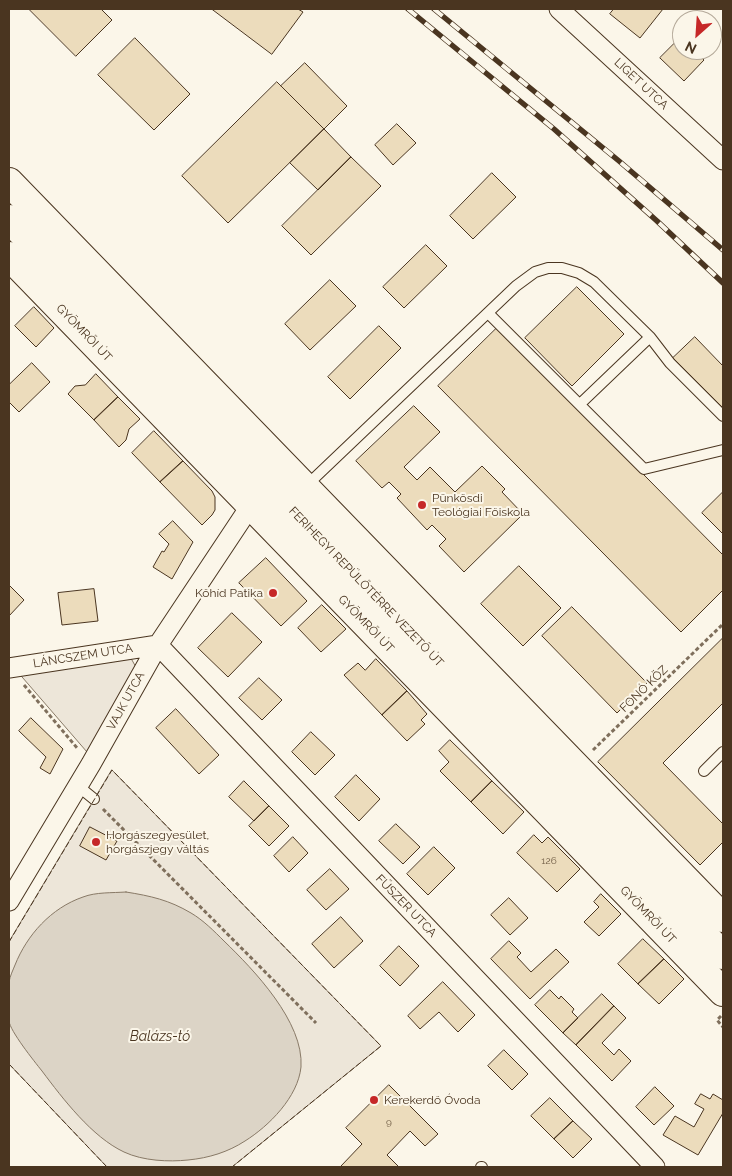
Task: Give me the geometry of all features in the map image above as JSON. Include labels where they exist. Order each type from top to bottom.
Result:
[{"type":"street","name":"LIGET UTCA","points":[[559,9],[723,160]]},
{"type":"street","points":[[9,182],[723,918]]},
{"type":"street","name":"FERIHEGYI REPÜLŐTÉRRE VEZETŐ ÚT","points":[[9,219],[723,955]]},
{"type":"street","name":"GYÖMRŐI ÚT","points":[[9,256],[723,992]]},
{"type":"street","name":"VAJK UTCA","points":[[9,901],[14,886],[78,786],[158,645],[251,505]]},
{"type":"street","name":"LÁNCSZEM UTCA","points":[[9,668],[158,645]]},
{"type":"street","name":"FŰSZER UTCA","points":[[158,645],[655,1167]]},
{"type":"lane","points":[[305,487],[516,286],[535,272],[548,268],[562,268],[579,273],[594,282],[650,337],[670,363],[723,416]]},
{"type":"lane","points":[[488,313],[644,469],[723,450]]},
{"type":"lane","points":[[580,404],[650,337]]},
{"type":"lane","points":[[704,771],[723,752]]},
{"type":"lane","points":[[78,786],[94,800]]},
{"type":"path","name":"FONÓ KÖZ","points":[[576,766],[723,624]]},
{"type":"path","points":[[21,683],[91,764]]},
{"type":"path","points":[[94,800],[316,1023]]},
{"type":"path","points":[[717,1020],[723,1027]]},
{"type":"shaded area","points":[[128,653],[137,669],[87,752],[16,670]]},
{"type":"shaded area","name":"Balázs-tó","points":[[112,770],[381,1046],[232,1167],[107,1167],[9,1064],[9,942]]},
{"type":"water","name":"Balázs-tó","points":[[126,892],[167,902],[191,913],[204,922],[236,953],[275,998],[286,1015],[300,1050],[301,1067],[299,1078],[281,1110],[254,1135],[239,1145],[211,1156],[181,1161],[164,1161],[131,1155],[112,1145],[90,1127],[69,1105],[28,1053],[10,1026],[8,1007],[9,980],[20,954],[33,933],[51,915],[71,902],[93,894]]},
{"type":"building","points":[[29,9],[101,9],[112,20],[76,56]]},
{"type":"building","points":[[212,9],[298,9],[303,12],[272,54]]},
{"type":"building","points":[[614,9],[663,9],[640,38],[610,14]]},
{"type":"building","points":[[135,38],[190,94],[154,130],[98,75]]},
{"type":"building","points":[[672,46],[672,60],[704,60],[684,81],[660,58]]},
{"type":"building","points":[[305,63],[347,106],[324,129],[281,86]]},
{"type":"building","points":[[277,82],[324,129],[228,223],[182,176]]},
{"type":"building","points":[[397,124],[416,143],[393,165],[375,145]]},
{"type":"building","points":[[324,129],[351,157],[318,190],[290,163]]},
{"type":"building","points":[[351,157],[381,186],[311,255],[282,226]]},
{"type":"building","points":[[492,173],[516,197],[473,239],[450,216]]},
{"type":"building","points":[[426,245],[447,266],[404,308],[383,287]]},
{"type":"building","points":[[330,280],[356,306],[310,350],[285,324]]},
{"type":"building","points":[[577,287],[624,334],[572,386],[525,338]]},
{"type":"building","points":[[34,307],[54,328],[36,347],[15,326]]},
{"type":"building","points":[[379,326],[401,348],[350,399],[328,377]]},
{"type":"building","points":[[498,327],[723,555],[723,590],[681,632],[438,386]]},
{"type":"building","points":[[695,337],[723,366],[723,408],[673,358]]},
{"type":"building","points":[[32,363],[50,382],[19,412],[9,402],[9,385]]},
{"type":"building","points":[[96,374],[118,397],[94,420],[68,394],[75,386],[85,385]]},
{"type":"building","points":[[118,397],[140,419],[129,429],[126,440],[119,447],[94,420]]},
{"type":"building","points":[[414,406],[440,432],[404,467],[417,480],[430,467],[455,492],[482,466],[505,489],[502,492],[523,514],[464,572],[439,546],[446,539],[432,525],[427,530],[397,498],[401,494],[389,482],[382,488],[356,461]]},
{"type":"building","points":[[154,431],[183,461],[160,482],[132,453]]},
{"type":"building","points":[[183,461],[212,491],[215,497],[215,510],[202,525],[160,482]]},
{"type":"building","points":[[723,492],[723,534],[702,513]]},
{"type":"building","points":[[173,521],[193,542],[172,579],[153,567],[162,551],[164,552],[169,544],[159,534]]},
{"type":"building","points":[[266,558],[307,601],[281,626],[239,583]]},
{"type":"building","points":[[519,566],[561,608],[523,646],[481,604]]},
{"type":"building","points":[[9,585],[24,600],[9,616]]},
{"type":"building","points":[[94,589],[98,621],[62,625],[58,593]]},
{"type":"building","points":[[322,605],[346,629],[321,652],[298,628]]},
{"type":"building","points":[[572,607],[647,683],[617,713],[542,636]]},
{"type":"building","points":[[232,613],[262,642],[228,677],[198,648]]},
{"type":"building","points":[[723,638],[723,703],[663,763],[723,824],[723,842],[700,865],[598,762]]},
{"type":"building","points":[[376,659],[407,691],[382,715],[344,675],[358,663],[365,670]]},
{"type":"building","points":[[259,678],[282,700],[262,720],[239,698]]},
{"type":"building","points":[[407,691],[427,714],[421,720],[425,724],[407,741],[382,715]]},
{"type":"building","points":[[176,709],[219,755],[199,774],[156,728]]},
{"type":"building","points":[[31,718],[63,749],[50,774],[40,768],[46,757],[19,731]]},
{"type":"building","points":[[311,732],[335,755],[315,775],[292,752]]},
{"type":"building","points":[[450,740],[492,781],[471,802],[440,771],[449,762],[439,751]]},
{"type":"building","points":[[356,775],[380,799],[359,821],[335,797]]},
{"type":"building","points":[[244,781],[269,806],[254,821],[229,797]]},
{"type":"building","points":[[492,781],[524,812],[503,834],[471,802]]},
{"type":"building","points":[[269,806],[289,826],[269,846],[249,826]]},
{"type":"building","points":[[396,824],[420,847],[403,864],[379,841]]},
{"type":"building","points":[[90,827],[117,841],[106,860],[80,846]]},
{"type":"building","points":[[534,835],[542,843],[548,837],[580,869],[557,892],[517,853]]},
{"type":"building","points":[[293,837],[308,853],[289,872],[274,856]]},
{"type":"building","points":[[434,847],[455,868],[428,895],[407,874]]},
{"type":"building","points":[[330,869],[349,889],[326,910],[307,890]]},
{"type":"building","points":[[601,894],[621,914],[599,936],[584,922],[599,907],[594,902]]},
{"type":"building","points":[[509,898],[528,918],[510,935],[491,915]]},
{"type":"building","points":[[341,917],[363,941],[334,968],[312,944]]},
{"type":"building","points":[[643,939],[664,959],[638,984],[618,964]]},
{"type":"building","points":[[509,941],[521,953],[517,957],[531,972],[556,949],[569,962],[530,999],[491,959]]},
{"type":"building","points":[[399,946],[419,966],[400,986],[380,966]]},
{"type":"building","points":[[664,959],[684,979],[659,1004],[638,984]]},
{"type":"building","points":[[443,982],[475,1015],[458,1032],[439,1012],[420,1029],[408,1016]]},
{"type":"building","points":[[550,990],[559,999],[561,996],[574,1009],[572,1012],[578,1018],[563,1033],[535,1005]]},
{"type":"building","points":[[602,994],[614,1006],[576,1045],[563,1033]]},
{"type":"building","points":[[614,1006],[626,1018],[602,1043],[614,1055],[619,1049],[631,1061],[612,1081],[576,1045]]},
{"type":"building","points":[[504,1050],[528,1074],[512,1090],[488,1066]]},
{"type":"building","points":[[389,1085],[438,1134],[425,1146],[410,1131],[387,1155],[399,1167],[342,1167],[362,1144],[346,1128]]},
{"type":"building","points":[[655,1087],[674,1106],[654,1125],[636,1107]]},
{"type":"building","points":[[701,1094],[710,1099],[713,1094],[723,1100],[723,1113],[698,1155],[663,1135],[675,1116],[694,1127],[704,1109],[695,1104]]},
{"type":"building","points":[[550,1098],[573,1121],[554,1139],[531,1116]]},
{"type":"building","points":[[573,1121],[592,1139],[573,1158],[554,1139]]},
{"type":"railway","points":[[408,9],[554,129],[723,283]]},
{"type":"railway","points":[[434,9],[619,161],[723,250]]},
{"type":"fence","points":[[9,942],[112,770],[381,1046],[232,1167]]},
{"type":"fence","points":[[9,1064],[107,1167]]},
{"type":"place","name":"Pünkösdi Teológiai Főiskola","points":[[422,505]]},
{"type":"place","name":"Kőhíd Patika","points":[[273,593]]},
{"type":"place","name":"Horgászegyesület, horgászjegy váltás","points":[[96,842]]},
{"type":"place","name":"Kerekerdő Óvoda","points":[[374,1100]]}]
